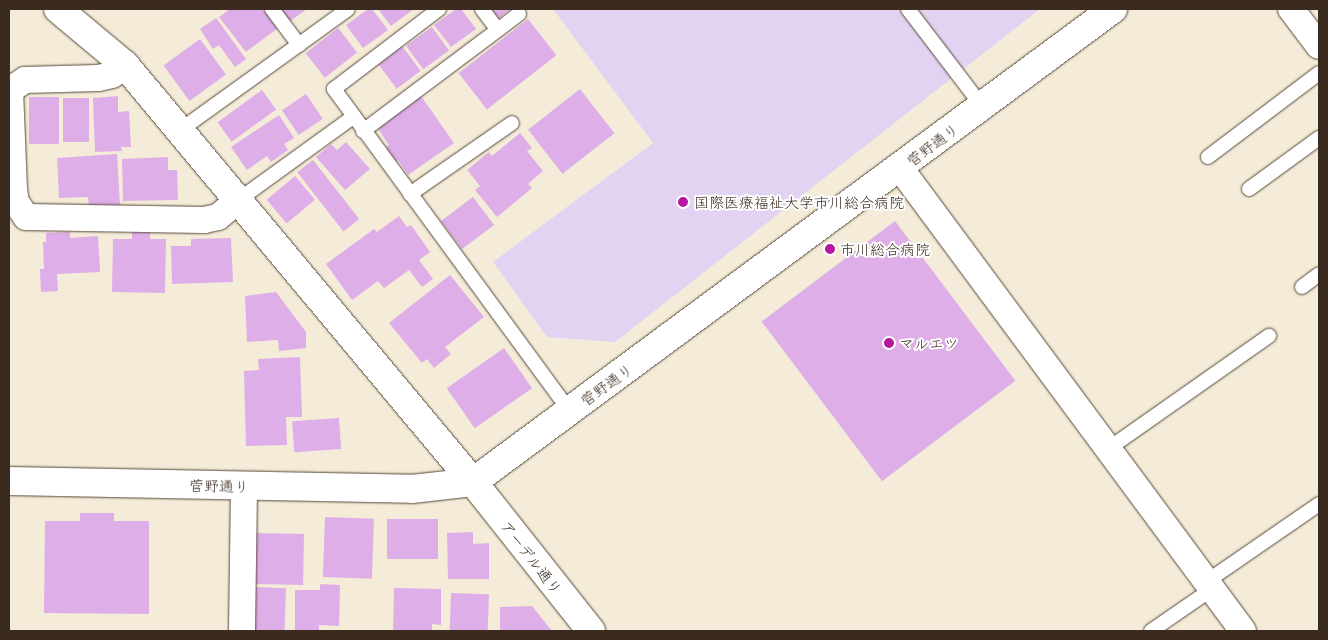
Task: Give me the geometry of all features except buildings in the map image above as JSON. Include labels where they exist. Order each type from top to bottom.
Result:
[{"type":"street","name":"アーデル通り","points":[[58,9],[125,65],[473,482],[591,631]]},
{"type":"street","name":"菅野通り","points":[[9,481],[412,489],[473,482],[900,168],[1112,9]]},
{"type":"street","points":[[1291,9],[1319,46]]},
{"type":"street","points":[[125,65],[112,75],[98,78],[25,80],[10,90],[14,190],[16,202],[26,216],[204,220],[218,217],[237,201]]},
{"type":"street","points":[[900,168],[1243,631]]},
{"type":"street","points":[[242,631],[244,486]]},
{"type":"lane","points":[[272,9],[299,45]]},
{"type":"lane","points":[[179,131],[348,9]]},
{"type":"lane","points":[[439,9],[334,89],[570,411]]},
{"type":"lane","points":[[482,9],[498,30]]},
{"type":"lane","points":[[908,9],[982,106]]},
{"type":"lane","points":[[363,131],[519,14]]},
{"type":"lane","points":[[1208,157],[1319,73]]},
{"type":"lane","points":[[237,201],[353,117]]},
{"type":"lane","points":[[410,194],[512,123]]},
{"type":"lane","points":[[1249,189],[1319,138]]},
{"type":"lane","points":[[1302,287],[1319,274]]},
{"type":"lane","points":[[1108,449],[1269,336]]},
{"type":"lane","points":[[1151,631],[1319,504]]},
{"type":"shaded area","name":"国際医療福祉大学市川総合病院","points":[[553,9],[1040,9],[615,342],[547,337],[493,262],[653,143]]},
{"type":"place","name":"国際医療福祉大学市川総合病院","points":[[683,202]]},
{"type":"place","name":"市川総合病院","points":[[830,249]]},
{"type":"place","name":"マルエツ","points":[[889,343]]}]
